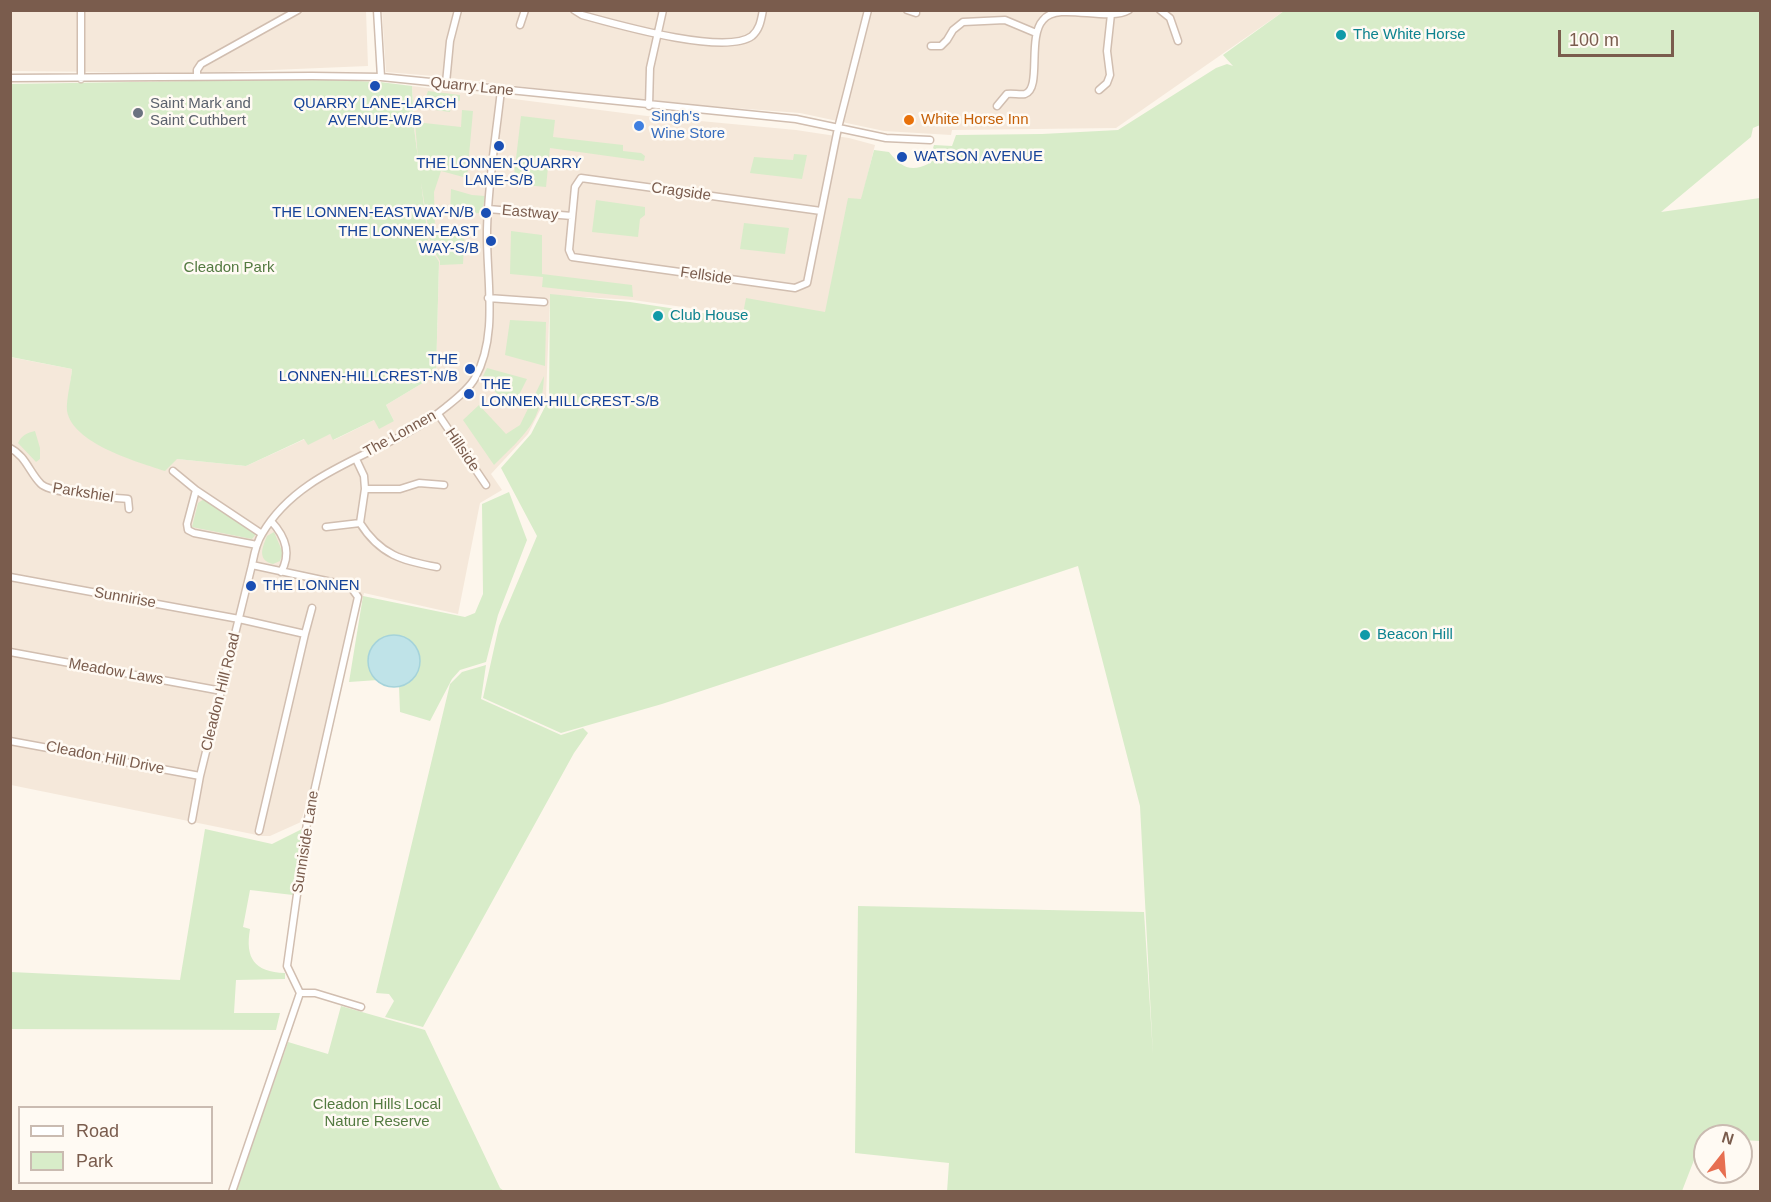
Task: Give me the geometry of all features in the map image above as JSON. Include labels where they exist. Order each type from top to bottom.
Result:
[{"type":"street","points":[[81,10],[81,79]]},
{"type":"street","points":[[197,77],[197,70],[201,63],[298,10]]},
{"type":"street","points":[[377,10],[381,77]]},
{"type":"street","points":[[446,83],[450,41],[458,10]]},
{"type":"street","points":[[520,25],[525,10]]},
{"type":"street","points":[[574,10],[582,15],[658,35],[727,42],[740,41],[752,36],[758,28],[763,10]]},
{"type":"street","points":[[649,106],[650,68],[663,10]]},
{"type":"street","points":[[821,211],[838,129],[868,10]]},
{"type":"street","points":[[907,10],[916,13]]},
{"type":"street","points":[[997,106],[1006,94],[1025,94],[1030,90],[1034,79],[1036,28],[1045,17],[1059,12],[1124,14],[1129,10]]},
{"type":"street","points":[[1160,10],[1170,18],[1178,41]]},
{"type":"street","points":[[1099,90],[1107,83],[1110,75],[1107,51],[1111,14]]},
{"type":"street","points":[[931,46],[941,46],[953,30],[963,22],[1005,20],[1036,33]]},
{"type":"street","name":"Quarry Lane","points":[[10,78],[381,77],[649,106],[796,119],[890,139],[930,140]]},
{"type":"street","name":"The Lonnen","points":[[252,565],[262,534],[290,499],[308,484],[438,414],[474,380],[483,358],[488,333],[488,209],[501,90]]},
{"type":"street","name":"Cragside","points":[[572,216],[575,187],[581,178],[821,211]]},
{"type":"street","name":"Eastway","points":[[488,209],[572,216]]},
{"type":"street","name":"Fellside","points":[[572,216],[569,250],[572,257],[795,288],[807,282],[821,211]]},
{"type":"street","points":[[488,298],[544,302]]},
{"type":"street","name":"Hillside","points":[[438,414],[486,485]]},
{"type":"street","name":"Parkshiel","points":[[10,448],[23,457],[32,474],[43,486],[128,500],[129,509]]},
{"type":"street","points":[[356,459],[364,476],[365,489],[360,523],[368,537],[386,552],[407,561],[437,567]]},
{"type":"street","points":[[173,471],[196,490],[262,534]]},
{"type":"street","points":[[365,489],[400,489],[419,483],[444,484]]},
{"type":"street","points":[[196,490],[187,524],[188,530],[257,545]]},
{"type":"street","points":[[271,521],[283,537],[287,549],[282,572]]},
{"type":"street","points":[[326,527],[360,523]]},
{"type":"street","name":"Sunniside Lane","points":[[252,565],[350,586],[358,597],[309,810],[287,966],[300,993]]},
{"type":"street","name":"Cleadon Hill Road","points":[[192,820],[200,776],[252,565]]},
{"type":"street","name":"Sunnirise","points":[[10,577],[239,619],[305,634]]},
{"type":"street","points":[[259,831],[312,608]]},
{"type":"street","name":"Meadow Laws","points":[[10,652],[222,691]]},
{"type":"street","name":"Cleadon Hill Drive","points":[[10,741],[200,776]]},
{"type":"street","points":[[232,1191],[300,993],[315,993],[361,1006]]},
{"type":"shaded area","points":[[11,11],[366,11],[368,66],[200,73],[11,71]]},
{"type":"shaded area","points":[[382,11],[1284,11],[1116,128],[952,130],[951,135],[884,131],[800,113],[641,101],[386,72]]},
{"type":"shaded area","points":[[412,86],[647,116],[796,130],[849,138],[875,145],[829,331],[633,300],[550,295],[546,398],[528,434],[491,474],[502,490],[480,503],[458,614],[364,593],[301,822],[270,836],[262,836],[11,785],[10,357],[72,369],[67,410],[177,459],[246,466],[305,439],[330,434],[334,440],[374,420],[394,421],[386,405],[436,375],[439,263],[429,246],[414,128]]},
{"type":"green space","points":[[1284,11],[1760,11],[1760,125],[1753,128],[1751,137],[1661,212],[1760,198],[1760,1141],[1753,1141],[1753,1124],[1693,1124],[1693,1163],[1682,1191],[947,1192],[949,1163],[855,1153],[858,906],[1144,912],[1153,1055],[1140,806],[1078,566],[662,704],[561,733],[483,698],[499,626],[537,536],[501,468],[531,434],[549,399],[550,294],[630,302],[742,319],[746,298],[825,312],[848,198],[861,199],[874,150],[889,152],[906,167],[916,168],[928,164],[934,145],[952,146],[956,135],[1118,130],[1216,68],[1227,64],[1233,66],[1223,55]]},
{"type":"green space","name":"Cleadon Park","points":[[311,79],[412,86],[414,128],[418,158],[415,122],[461,127],[462,110],[473,111],[467,178],[441,171],[434,192],[435,229],[465,229],[463,264],[440,265],[440,261],[431,246],[421,182],[429,246],[439,262],[436,375],[386,405],[394,421],[379,429],[374,420],[333,440],[330,434],[308,445],[304,439],[246,466],[177,459],[165,471],[124,457],[94,442],[72,423],[67,411],[72,369],[11,357],[11,84]]},
{"type":"green space","points":[[428,91],[460,95],[460,101],[452,100],[450,112],[435,110],[436,99],[426,97]]},
{"type":"green space","points":[[521,116],[555,120],[553,137],[623,145],[623,151],[641,153],[645,156],[644,161],[550,148],[546,187],[513,184]]},
{"type":"green space","points":[[794,154],[807,155],[802,179],[750,173],[754,157],[793,160]]},
{"type":"green space","points":[[451,189],[485,196],[482,213],[450,214]]},
{"type":"green space","points":[[596,200],[645,207],[645,215],[640,219],[638,237],[592,232]]},
{"type":"green space","points":[[744,223],[789,228],[785,254],[740,249]]},
{"type":"green space","points":[[511,231],[542,235],[542,274],[632,285],[633,297],[542,287],[543,277],[510,274]]},
{"type":"green space","points":[[510,320],[546,322],[545,366],[505,355]]},
{"type":"green space","points":[[487,368],[527,379],[512,409],[482,378]]},
{"type":"green space","points":[[544,376],[540,405],[530,427],[494,465],[463,420],[479,405],[506,434],[520,425]]},
{"type":"green space","points":[[35,431],[40,448],[40,459],[36,462],[18,443],[25,435]]},
{"type":"green space","points":[[509,492],[527,540],[498,615],[486,662],[460,670],[452,679],[430,721],[400,712],[399,686],[406,684],[419,652],[411,642],[404,638],[391,636],[370,652],[369,666],[378,680],[349,682],[363,596],[465,617],[475,613],[483,594],[482,504]]},
{"type":"green space","points":[[204,499],[256,534],[252,539],[192,527],[198,503]]},
{"type":"green space","points":[[274,532],[283,553],[280,561],[273,564],[265,560],[262,553],[267,536]]},
{"type":"green space","points":[[486,665],[481,699],[561,735],[583,728],[588,733],[574,753],[423,1027],[385,1017],[394,1001],[389,994],[376,993],[450,684],[462,672]]},
{"type":"green space","points":[[205,829],[272,844],[302,829],[293,895],[250,890],[243,927],[250,929],[249,948],[254,962],[266,970],[285,973],[285,979],[236,980],[234,1013],[280,1013],[276,1030],[11,1029],[11,972],[180,980]]},
{"type":"green space","name":"Cleadon Hills Local Nature Reserve","points":[[341,1006],[425,1030],[500,1188],[504,1191],[236,1191],[288,1042],[328,1054]]},
{"type":"water","points":[[394,635],[404,637],[412,643],[418,651],[420,661],[418,671],[412,679],[404,685],[394,687],[384,685],[376,679],[370,671],[368,661],[370,651],[376,643],[384,637]]},
{"type":"place","name":"The White Horse","points":[[1341,35]]},
{"type":"place","name":"QUARRY LANE-LARCH AVENUE-W/B","points":[[375,86]]},
{"type":"place","name":"Saint Mark and Saint Cuthbert","points":[[138,113]]},
{"type":"place","name":"White Horse Inn","points":[[909,120]]},
{"type":"place","name":"Singh's Wine Store","points":[[639,126]]},
{"type":"place","name":"THE LONNEN-QUARRY LANE-S/B","points":[[499,146]]},
{"type":"place","name":"WATSON AVENUE","points":[[902,157]]},
{"type":"place","name":"THE LONNEN-EASTWAY-N/B","points":[[486,213]]},
{"type":"place","name":"THE LONNEN-EAST WAY-S/B","points":[[491,241]]},
{"type":"place","name":"Club House","points":[[658,316]]},
{"type":"place","name":"THE LONNEN-HILLCREST-N/B","points":[[470,369]]},
{"type":"place","name":"THE LONNEN-HILLCREST-S/B","points":[[469,394]]},
{"type":"place","name":"THE LONNEN","points":[[251,586]]},
{"type":"place","name":"Beacon Hill","points":[[1365,635]]}]
